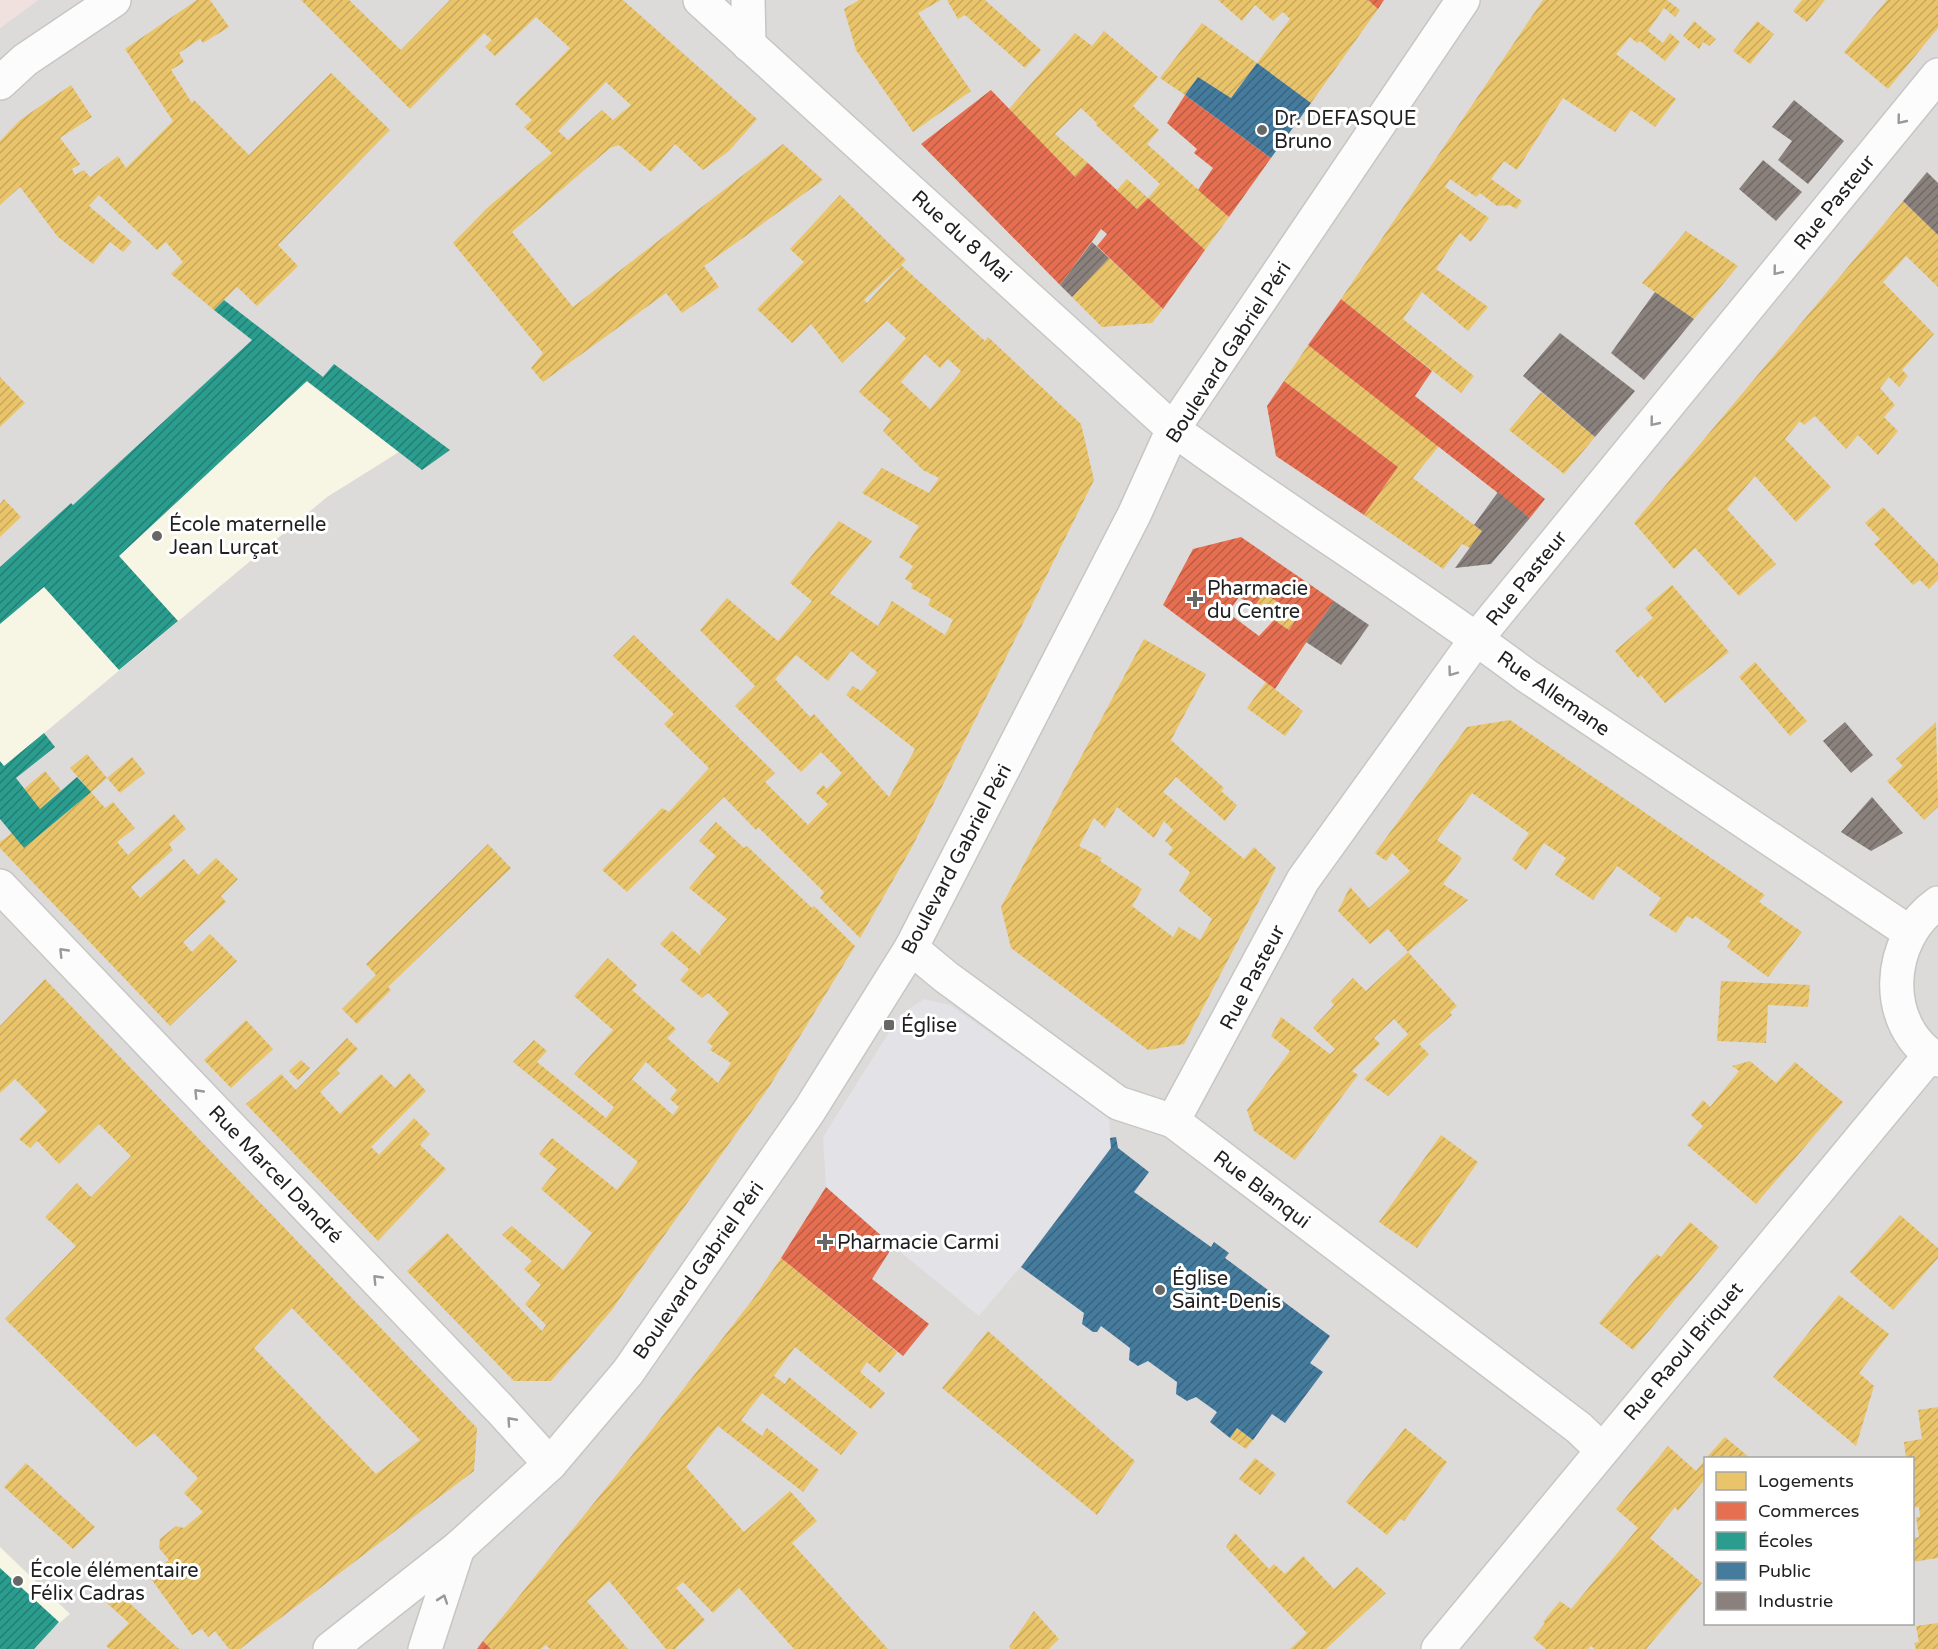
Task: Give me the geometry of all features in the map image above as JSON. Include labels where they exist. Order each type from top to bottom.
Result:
[{"type":"street","points":[[0,83],[25,60],[114,0]]},
{"type":"street","name":"Rue du 8 Mai","points":[[700,0],[1173,429]]},
{"type":"street","points":[[748,0],[749,45]]},
{"type":"street","name":"Boulevard Gabriel Péri","points":[[343,1646],[458,1548],[550,1464],[635,1362],[809,1112],[911,948],[1134,515],[1173,429],[1464,0]]},
{"type":"street","name":"Rue Pasteur","points":[[1173,1121],[1303,880],[1477,638],[1938,75]]},
{"type":"street","name":"Rue Allemane","points":[[1173,429],[1254,489],[1477,638],[1537,683],[1909,932]]},
{"type":"street","name":"Rue Marcel Dandré","points":[[0,886],[492,1400],[550,1464]]},
{"type":"street","points":[[1934,1058],[1912,1035],[1904,1019],[1895,984],[1899,957],[1909,932],[1926,911],[1938,903]]},
{"type":"street","name":"Rue Blanqui","points":[[911,948],[946,977],[1118,1103],[1173,1121],[1579,1428],[1602,1450]]},
{"type":"street","name":"Rue Raoul Briquet","points":[[1438,1649],[1602,1450],[1934,1058]]},
{"type":"street","points":[[424,1649],[458,1548]]},
{"type":"shaded area","points":[[0,0],[38,0],[0,28]]},
{"type":"shaded area","points":[[38,0],[1938,0],[1938,1649],[28,1649],[0,1547],[0,28]]},
{"type":"shaded area","points":[[1414,26],[1218,308],[1179,316],[1375,28]]},
{"type":"shaded area","name":"École maternelle Jean Lurçat","points":[[252,340],[399,452],[327,497],[0,770],[0,567],[71,503],[74,505]]},
{"type":"shaded area","points":[[924,999],[950,1005],[1109,1117],[1111,1148],[1021,1266],[979,1316],[893,1246],[826,1187],[823,1137],[900,1015]]},
{"type":"shaded area","name":"École élémentaire Félix Cadras","points":[[0,1547],[70,1614],[28,1649],[0,1649]]},
{"type":"building: Logements","points":[[197,0],[210,0],[229,27],[203,43],[200,39],[179,53],[184,62],[171,70],[192,103],[194,100],[249,155],[331,73],[390,130],[278,245],[298,266],[257,306],[237,287],[214,310],[171,274],[183,262],[166,242],[157,250],[99,195],[89,206],[132,242],[123,252],[110,242],[93,264],[58,237],[20,187],[0,205],[0,141],[20,120],[71,85],[92,117],[60,138],[80,164],[72,169],[75,175],[84,170],[90,177],[118,156],[126,168],[173,121],[125,49]]},
{"type":"building: Logements","points":[[301,0],[349,0],[401,50],[450,0],[623,0],[757,119],[729,151],[703,170],[675,144],[651,172],[619,145],[610,148],[512,232],[573,307],[783,144],[823,180],[704,266],[719,287],[682,313],[666,293],[543,382],[531,368],[543,353],[453,243],[487,208],[552,153],[524,127],[532,120],[515,104],[570,48],[536,17],[495,56],[485,47],[492,40],[484,33],[410,109]],"holes":[[[606,82],[631,105],[613,120],[602,110],[568,140],[558,131]]]},
{"type":"building: Logements","points":[[859,0],[941,0],[918,13],[971,91],[913,132],[856,50],[844,9]]},
{"type":"building: Logements","points":[[947,0],[985,0],[1041,50],[1025,68],[965,15],[958,19]]},
{"type":"building: Logements","points":[[1218,0],[1368,0],[1378,9],[1311,103],[1257,63],[1290,19],[1283,12],[1273,21],[1255,5],[1242,21]]},
{"type":"building: Logements","points":[[1543,0],[1667,0],[1680,10],[1675,17],[1664,8],[1648,31],[1663,43],[1670,33],[1680,42],[1665,61],[1640,41],[1637,43],[1630,37],[1616,54],[1676,99],[1655,127],[1631,110],[1615,132],[1563,98],[1517,170],[1504,161],[1491,179],[1522,201],[1516,209],[1510,205],[1497,206],[1480,193],[1476,197],[1450,179],[1445,187],[1489,218],[1471,242],[1460,233],[1436,269],[1488,307],[1468,331],[1422,292],[1403,319],[1474,376],[1461,393],[1341,299]]},
{"type":"building: Logements","points":[[1802,0],[1825,0],[1807,22],[1793,11]]},
{"type":"building: Logements","points":[[1887,0],[1938,0],[1938,28],[1888,89],[1844,52]]},
{"type":"building: Logements","points":[[1694,21],[1716,39],[1709,46],[1703,42],[1699,49],[1683,36]]},
{"type":"building: Logements","points":[[1757,21],[1774,34],[1750,64],[1733,51]]},
{"type":"building: Logements","points":[[1202,23],[1257,63],[1231,98],[1198,77],[1185,95],[1160,78]]},
{"type":"building: Logements","points":[[1104,31],[1158,77],[1133,106],[1159,130],[1147,144],[1229,217],[1205,250],[1148,198],[1160,184],[1096,125],[1097,123],[1081,108],[1055,134],[1088,163],[1075,177],[1009,109],[1075,33],[1092,46]]},
{"type":"building: Logements","points":[[1127,179],[1148,198],[1137,209],[1117,190]]},
{"type":"building: Logements","points":[[840,195],[906,260],[901,265],[985,341],[988,337],[1081,424],[1094,480],[913,845],[860,938],[820,898],[824,892],[758,827],[756,830],[724,797],[627,892],[602,870],[662,808],[669,812],[709,768],[664,724],[674,714],[613,656],[634,635],[775,773],[765,782],[808,825],[828,804],[816,793],[823,785],[827,789],[842,773],[821,752],[801,772],[735,706],[755,686],[700,630],[727,598],[778,641],[812,601],[790,583],[839,521],[872,541],[830,593],[878,626],[892,601],[945,635],[953,620],[928,605],[931,599],[911,588],[913,584],[905,579],[913,566],[899,557],[919,526],[862,493],[882,468],[929,493],[939,478],[923,470],[883,431],[891,420],[859,392],[906,338],[887,321],[842,363],[811,324],[792,343],[757,309],[804,262],[790,249]],"holes":[[[899,268],[867,303],[864,300]],[[925,354],[940,368],[948,359],[961,371],[930,409],[901,382]],[[851,651],[877,672],[861,691],[853,686],[846,695],[915,749],[889,797],[814,714],[810,717],[775,679],[796,655],[828,681]]]},
{"type":"building: Logements","points":[[1903,201],[1938,235],[1938,287],[1906,256],[1883,282],[1934,334],[1902,370],[1908,376],[1899,387],[1889,377],[1880,388],[1895,405],[1884,417],[1898,431],[1878,455],[1858,435],[1846,449],[1815,416],[1804,425],[1800,421],[1785,439],[1831,487],[1796,522],[1755,476],[1727,509],[1776,564],[1739,596],[1695,548],[1674,569],[1634,523]]},
{"type":"building: Logements","points":[[1686,231],[1738,266],[1694,319],[1642,283]]},
{"type":"building: Logements","points":[[1109,258],[1163,309],[1152,323],[1102,327],[1072,297]]},
{"type":"building: Logements","points":[[1308,345],[1439,446],[1413,478],[1482,531],[1470,548],[1462,544],[1443,569],[1364,515],[1398,467],[1284,381]]},
{"type":"building: Logements","points":[[0,377],[25,403],[0,427]]},
{"type":"building: Logements","points":[[1541,392],[1595,437],[1564,474],[1509,430]]},
{"type":"building: Logements","points":[[4,499],[21,517],[0,537],[0,504]]},
{"type":"building: Logements","points":[[1883,507],[1938,563],[1938,580],[1929,589],[1920,580],[1913,585],[1874,544],[1880,539],[1865,523]]},
{"type":"building: Logements","points":[[1672,585],[1729,652],[1665,703],[1641,675],[1638,678],[1615,651],[1653,618],[1645,608]]},
{"type":"building: Logements","points":[[1264,593],[1298,616],[1289,630],[1254,607]]},
{"type":"building: Logements","points":[[1144,639],[1206,674],[1171,740],[1224,788],[1221,791],[1237,805],[1225,821],[1176,777],[1163,792],[1244,859],[1254,847],[1276,868],[1184,1044],[1148,1050],[1011,948],[1001,907]],"holes":[[[1117,807],[1154,838],[1164,821],[1173,830],[1165,841],[1173,848],[1168,854],[1190,872],[1179,891],[1212,919],[1200,940],[1179,927],[1173,937],[1132,906],[1142,889],[1100,861],[1102,858],[1079,846],[1094,818],[1105,828]]]},
{"type":"building: Logements","points":[[1755,662],[1807,721],[1790,736],[1739,677]]},
{"type":"building: Logements","points":[[1266,682],[1303,711],[1285,736],[1247,708]]},
{"type":"building: Logements","points":[[1510,720],[1765,895],[1759,902],[1802,932],[1768,977],[1727,947],[1731,941],[1695,916],[1693,919],[1687,916],[1676,933],[1649,915],[1661,898],[1617,866],[1593,900],[1555,875],[1566,858],[1544,843],[1526,870],[1512,859],[1529,833],[1472,793],[1437,840],[1462,858],[1443,884],[1468,900],[1408,952],[1388,929],[1370,944],[1338,911],[1350,887],[1369,908],[1410,871],[1392,853],[1386,861],[1375,853],[1467,727]]},
{"type":"building: Logements","points":[[1936,722],[1938,807],[1924,820],[1887,781],[1903,766],[1896,759]]},
{"type":"building: Logements","points":[[87,754],[107,778],[91,792],[70,768]]},
{"type":"building: Logements","points":[[132,757],[145,773],[120,793],[107,778]]},
{"type":"building: Logements","points":[[45,771],[61,790],[40,809],[24,789]]},
{"type":"building: Logements","points":[[91,792],[105,808],[113,802],[135,828],[117,842],[128,855],[174,814],[186,829],[169,844],[173,850],[131,887],[140,898],[184,859],[198,875],[216,858],[238,879],[221,896],[226,902],[183,942],[192,952],[210,934],[237,961],[170,1026],[0,848],[0,842],[12,833],[24,848]]},
{"type":"building: Logements","points":[[716,822],[744,848],[747,846],[855,946],[769,1087],[611,1311],[551,1381],[514,1381],[407,1271],[447,1233],[542,1331],[546,1325],[525,1304],[541,1285],[524,1269],[532,1261],[502,1235],[512,1226],[563,1270],[592,1233],[541,1189],[557,1169],[539,1154],[552,1138],[617,1190],[638,1162],[513,1062],[534,1040],[547,1051],[537,1062],[606,1118],[614,1107],[574,1074],[613,1030],[574,996],[608,958],[637,985],[632,990],[676,1029],[667,1038],[718,1083],[731,1063],[710,1050],[713,1046],[707,1042],[729,1013],[708,993],[702,998],[680,980],[689,969],[660,944],[672,931],[701,956],[700,951],[727,919],[689,888],[716,856],[699,841]],"holes":[[[646,1062],[677,1090],[670,1099],[679,1107],[673,1115],[632,1079]]]},
{"type":"building: Logements","points":[[488,844],[511,868],[388,987],[391,990],[357,1024],[342,1009],[376,975],[366,964]]},
{"type":"building: Logements","points":[[1408,952],[1457,1006],[1450,1012],[1452,1015],[1419,1044],[1429,1054],[1388,1096],[1364,1079],[1408,1034],[1394,1019],[1374,1038],[1380,1044],[1352,1071],[1358,1075],[1295,1160],[1254,1131],[1247,1110],[1290,1051],[1271,1036],[1281,1017],[1330,1054],[1335,1049],[1313,1028],[1334,1005],[1331,1001],[1353,978],[1366,991]]},
{"type":"building: Logements","points":[[45,979],[477,1428],[474,1471],[240,1649],[229,1649],[215,1631],[208,1637],[202,1629],[192,1635],[149,1576],[169,1560],[159,1548],[160,1539],[176,1526],[184,1528],[203,1512],[184,1493],[198,1478],[154,1433],[136,1447],[5,1319],[76,1246],[45,1217],[77,1183],[91,1197],[131,1156],[99,1124],[59,1164],[37,1141],[30,1148],[19,1139],[47,1111],[15,1079],[0,1093],[0,1026]],"holes":[[[292,1308],[420,1440],[376,1474],[254,1348]]]},
{"type":"building: Logements","points":[[1721,981],[1810,985],[1808,1007],[1768,1005],[1766,1043],[1717,1041]]},
{"type":"building: Logements","points":[[246,1020],[273,1049],[231,1088],[204,1060]]},
{"type":"building: Logements","points":[[347,1038],[358,1049],[337,1070],[340,1073],[320,1092],[340,1114],[381,1074],[395,1088],[409,1073],[426,1091],[371,1147],[379,1155],[414,1118],[430,1134],[420,1145],[446,1169],[378,1241],[246,1104],[281,1074],[296,1090]]},
{"type":"building: Logements","points":[[301,1060],[310,1068],[298,1080],[289,1071]]},
{"type":"building: Logements","points":[[1750,1061],[1776,1083],[1795,1062],[1843,1102],[1756,1204],[1687,1145],[1703,1126],[1691,1115],[1703,1100],[1710,1107],[1739,1071],[1732,1066]]},
{"type":"building: Logements","points":[[1441,1135],[1478,1162],[1417,1248],[1379,1222]]},
{"type":"building: Logements","points":[[1900,1215],[1938,1248],[1938,1258],[1893,1310],[1850,1272]]},
{"type":"building: Logements","points":[[1690,1222],[1719,1247],[1633,1350],[1599,1323],[1652,1259],[1657,1254],[1661,1257]]},
{"type":"building: Logements","points":[[781,1258],[897,1352],[880,1373],[867,1362],[860,1372],[885,1393],[871,1409],[795,1347],[774,1376],[785,1384],[789,1377],[858,1433],[841,1455],[762,1393],[741,1420],[762,1436],[767,1428],[819,1470],[803,1492],[718,1426],[686,1467],[744,1532],[790,1491],[817,1521],[792,1543],[888,1649],[794,1649],[739,1588],[713,1613],[683,1582],[676,1588],[705,1620],[675,1649],[666,1649],[609,1581],[587,1601],[628,1649],[550,1649],[546,1645],[541,1649],[491,1649],[483,1641],[626,1463],[753,1299]]},
{"type":"building: Logements","points":[[1839,1295],[1889,1334],[1859,1373],[1874,1386],[1856,1446],[1773,1377]]},
{"type":"building: Logements","points":[[988,1331],[1135,1461],[1097,1515],[942,1388]]},
{"type":"building: Logements","points":[[1938,1407],[1938,1558],[1914,1562],[1914,1538],[1919,1537],[1916,1517],[1920,1517],[1919,1507],[1914,1508],[1914,1457],[1906,1457],[1904,1442],[1922,1439],[1918,1410]]},
{"type":"building: Logements","points":[[1237,1428],[1253,1440],[1246,1449],[1230,1438]]},
{"type":"building: Logements","points":[[1405,1428],[1447,1462],[1404,1521],[1400,1519],[1387,1535],[1346,1502]]},
{"type":"building: Logements","points":[[1725,1437],[1749,1457],[1707,1457]]},
{"type":"building: Logements","points":[[1668,1446],[1696,1471],[1704,1461],[1704,1480],[1678,1511],[1675,1507],[1650,1538],[1702,1583],[1646,1649],[1595,1649],[1591,1646],[1588,1649],[1546,1649],[1533,1638],[1545,1623],[1543,1622],[1560,1601],[1571,1609],[1638,1528],[1616,1509]]},
{"type":"building: Logements","points":[[1255,1458],[1276,1474],[1260,1495],[1239,1479]]},
{"type":"building: Logements","points":[[26,1463],[95,1527],[73,1549],[4,1487]]},
{"type":"building: Logements","points":[[1235,1533],[1269,1569],[1274,1564],[1285,1574],[1303,1556],[1334,1589],[1357,1567],[1386,1593],[1326,1649],[1290,1649],[1307,1633],[1226,1547]]},
{"type":"building: Logements","points":[[110,1585],[179,1649],[110,1649],[106,1646],[129,1623],[99,1596]]},
{"type":"building: Logements","points":[[1034,1611],[1059,1639],[1049,1649],[1011,1649],[1009,1647]]},
{"type":"building: Logements","points":[[1938,1623],[1938,1649],[1916,1649],[1914,1643],[1919,1642],[1916,1626]]},
{"type":"building: Commerces","points":[[1368,0],[1384,0],[1378,9]]},
{"type":"building: Commerces","points":[[991,90],[1075,177],[1088,163],[1137,209],[1148,198],[1205,250],[1163,309],[1097,246],[1107,234],[1101,229],[1060,285],[921,144]]},
{"type":"building: Commerces","points":[[1185,95],[1271,158],[1229,217],[1198,190],[1213,168],[1194,153],[1197,149],[1167,123]]},
{"type":"building: Commerces","points":[[1341,299],[1432,371],[1415,396],[1545,499],[1530,518],[1308,345]]},
{"type":"building: Commerces","points":[[1284,381],[1398,467],[1364,515],[1276,456],[1267,406]]},
{"type":"building: Commerces","points":[[1241,537],[1334,601],[1275,689],[1163,605],[1193,549]],"holes":[[[1264,593],[1298,616],[1289,630],[1274,620],[1259,636],[1228,613],[1239,597],[1254,607]]]},
{"type":"building: Commerces","points":[[826,1187],[893,1246],[872,1279],[929,1324],[903,1356],[781,1258]]},
{"type":"building: Commerces","points":[[483,1641],[491,1649],[477,1649]]},
{"type":"building: Écoles","points":[[224,300],[323,377],[334,364],[450,450],[422,470],[307,381],[119,556],[178,621],[119,670],[44,587],[0,624],[0,567],[71,503],[73,505],[252,340],[214,310]]},
{"type":"building: Écoles","points":[[44,733],[55,747],[16,778],[40,809],[77,777],[91,792],[24,848],[0,819],[0,761],[4,766]]},
{"type":"building: Écoles","name":"École élémentaire Félix Cadras","points":[[0,1568],[59,1622],[34,1649],[0,1649]]},
{"type":"building: Public","name":"Dr. DEFASQUE Bruno","points":[[1257,63],[1311,103],[1271,158],[1185,95],[1198,77],[1231,98]]},
{"type":"building: Public","name":"Église Saint-Denis","points":[[1116,1137],[1118,1148],[1149,1172],[1134,1192],[1211,1247],[1214,1242],[1229,1253],[1225,1258],[1330,1336],[1310,1363],[1323,1372],[1285,1423],[1272,1414],[1253,1440],[1237,1428],[1230,1438],[1210,1422],[1217,1412],[1196,1397],[1187,1401],[1176,1394],[1177,1382],[1148,1361],[1138,1366],[1129,1360],[1130,1348],[1101,1326],[1097,1332],[1093,1332],[1082,1324],[1084,1313],[1021,1267],[1111,1148],[1110,1138]]},
{"type":"building: Industrie","points":[[1794,100],[1844,141],[1808,184],[1778,160],[1792,141],[1772,127]]},
{"type":"building: Industrie","points":[[1763,160],[1802,192],[1776,221],[1739,189]]},
{"type":"building: Industrie","points":[[1927,172],[1938,183],[1938,235],[1903,201]]},
{"type":"building: Industrie","points":[[1092,242],[1109,258],[1072,297],[1060,285]]},
{"type":"building: Industrie","points":[[1655,292],[1694,319],[1644,380],[1611,353]]},
{"type":"building: Industrie","points":[[1560,333],[1635,391],[1595,437],[1523,376]]},
{"type":"building: Industrie","points":[[1498,492],[1530,518],[1491,564],[1455,568],[1482,531],[1474,525]]},
{"type":"building: Industrie","points":[[1334,601],[1369,625],[1341,665],[1306,642]]},
{"type":"building: Industrie","points":[[1845,722],[1873,755],[1851,773],[1823,741]]},
{"type":"building: Industrie","points":[[1872,797],[1903,833],[1871,851],[1841,832]]},
{"type":"place","name":"Dr. DEFASQUE Bruno","points":[[1262,130]]},
{"type":"place","name":"École maternelle Jean Lurçat","points":[[157,536]]},
{"type":"place","name":"Pharmacie du Centre","points":[[1195,599]]},
{"type":"place","name":"Église","points":[[889,1025]]},
{"type":"place","name":"Pharmacie Carmi","points":[[825,1242]]},
{"type":"place","name":"Église Saint-Denis","points":[[1160,1290]]},
{"type":"place","name":"École élémentaire Félix Cadras","points":[[18,1581]]}]
